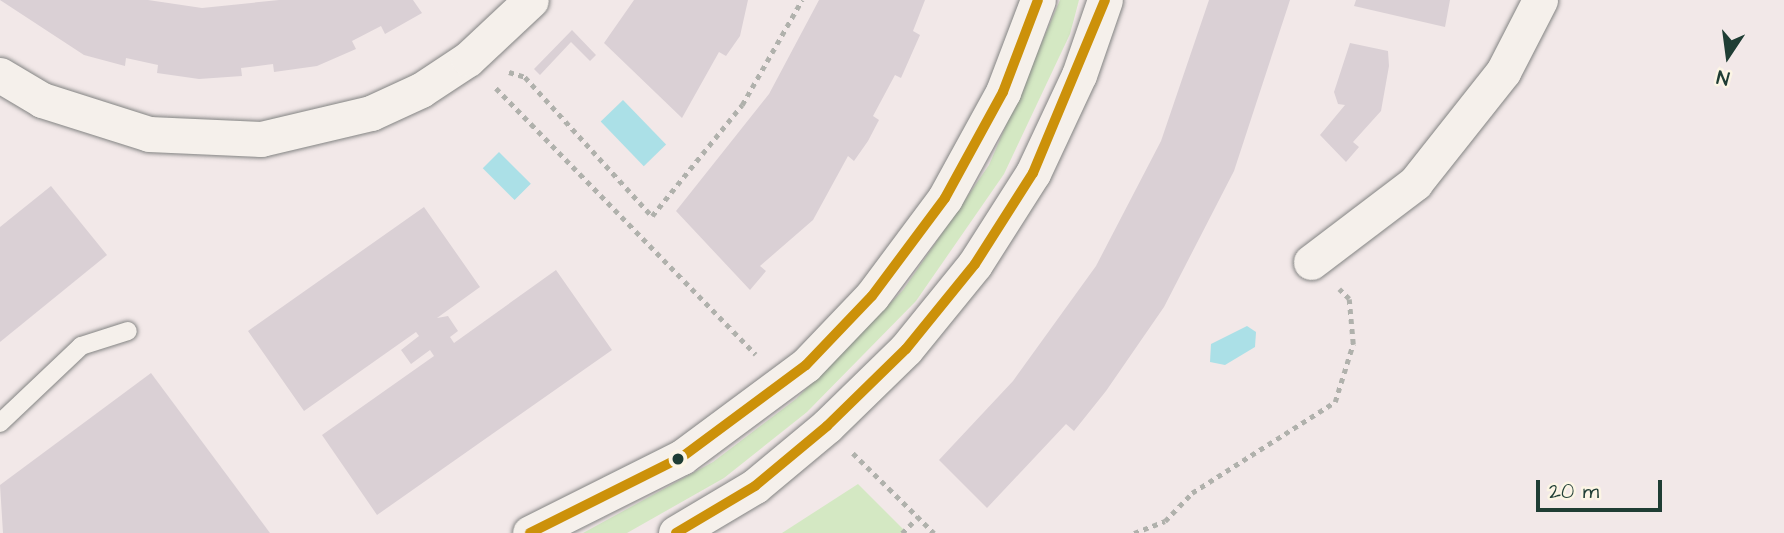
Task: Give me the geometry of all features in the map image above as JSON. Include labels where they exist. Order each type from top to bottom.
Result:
[{"type":"street","points":[[0,75],[42,100],[149,134],[261,139],[371,113],[468,59],[531,0]]},
{"type":"street","points":[[530,533],[682,457],[784,383],[872,296],[945,198],[1003,92],[1038,0]]},
{"type":"street","points":[[676,533],[755,486],[827,426],[906,349],[975,264],[1033,173],[1079,75],[1105,0]]},
{"type":"street","points":[[1311,262],[1415,183],[1503,72],[1540,0]]},
{"type":"lane","points":[[0,423],[81,346],[128,331]]},
{"type":"path","points":[[468,59],[525,77],[652,216],[742,104],[802,0]]},
{"type":"path","points":[[468,59],[784,383]]},
{"type":"path","points":[[1134,533],[1165,521],[1192,493],[1335,402],[1353,344],[1349,299],[1311,262]]},
{"type":"path","points":[[827,426],[934,533]]},
{"type":"path","points":[[901,533],[918,517]]},
{"type":"green space","points":[[1060,0],[1079,0],[1070,34],[1004,174],[916,301],[807,412],[724,478],[627,533],[583,533],[713,462],[796,399],[903,290],[989,165]]},
{"type":"green space","points":[[858,484],[907,533],[782,533]]},
{"type":"water","points":[[623,100],[666,145],[644,166],[601,122]]},
{"type":"water","points":[[499,152],[531,184],[515,200],[483,168]]},
{"type":"water","points":[[1247,326],[1256,332],[1255,347],[1225,365],[1210,362],[1211,344]]},
{"type":"building","points":[[0,0],[148,0],[202,8],[279,0],[413,0],[422,13],[385,34],[381,26],[352,41],[356,49],[317,66],[274,72],[273,64],[241,68],[242,76],[199,79],[157,73],[158,65],[126,58],[125,66],[84,55]]},
{"type":"building","points":[[634,0],[748,0],[740,36],[726,56],[719,52],[682,118],[604,43]]},
{"type":"building","points":[[819,0],[925,0],[913,31],[920,35],[901,78],[895,75],[873,116],[879,120],[868,141],[854,161],[848,156],[813,220],[760,266],[766,271],[750,290],[676,211],[769,94]]},
{"type":"building","points":[[1209,0],[1290,0],[1234,171],[1164,307],[1106,391],[1074,431],[1066,424],[987,508],[939,460],[1013,381],[1096,266],[1161,141]]},
{"type":"building","points":[[1356,0],[1450,0],[1445,27],[1354,6]]},
{"type":"building","points":[[572,30],[596,55],[590,61],[571,42],[540,75],[534,69]]},
{"type":"building","points":[[1350,43],[1388,51],[1389,66],[1381,111],[1353,142],[1359,147],[1346,162],[1320,135],[1345,105],[1338,104],[1334,92]]},
{"type":"building","points":[[51,186],[107,255],[0,342],[0,227]]},
{"type":"building","points":[[424,207],[480,287],[437,318],[448,316],[458,331],[450,337],[454,343],[556,270],[612,350],[377,515],[322,435],[434,356],[430,350],[411,364],[401,350],[419,336],[416,332],[304,411],[248,331]]},
{"type":"building","points":[[151,373],[270,533],[3,533],[0,485]]},
{"type":"transit line","points":[[530,533],[682,457],[806,365],[872,296],[945,198],[1003,92],[1038,0]]},
{"type":"transit line","points":[[676,533],[755,486],[827,426],[906,349],[975,264],[1033,173],[1105,0]]}]
